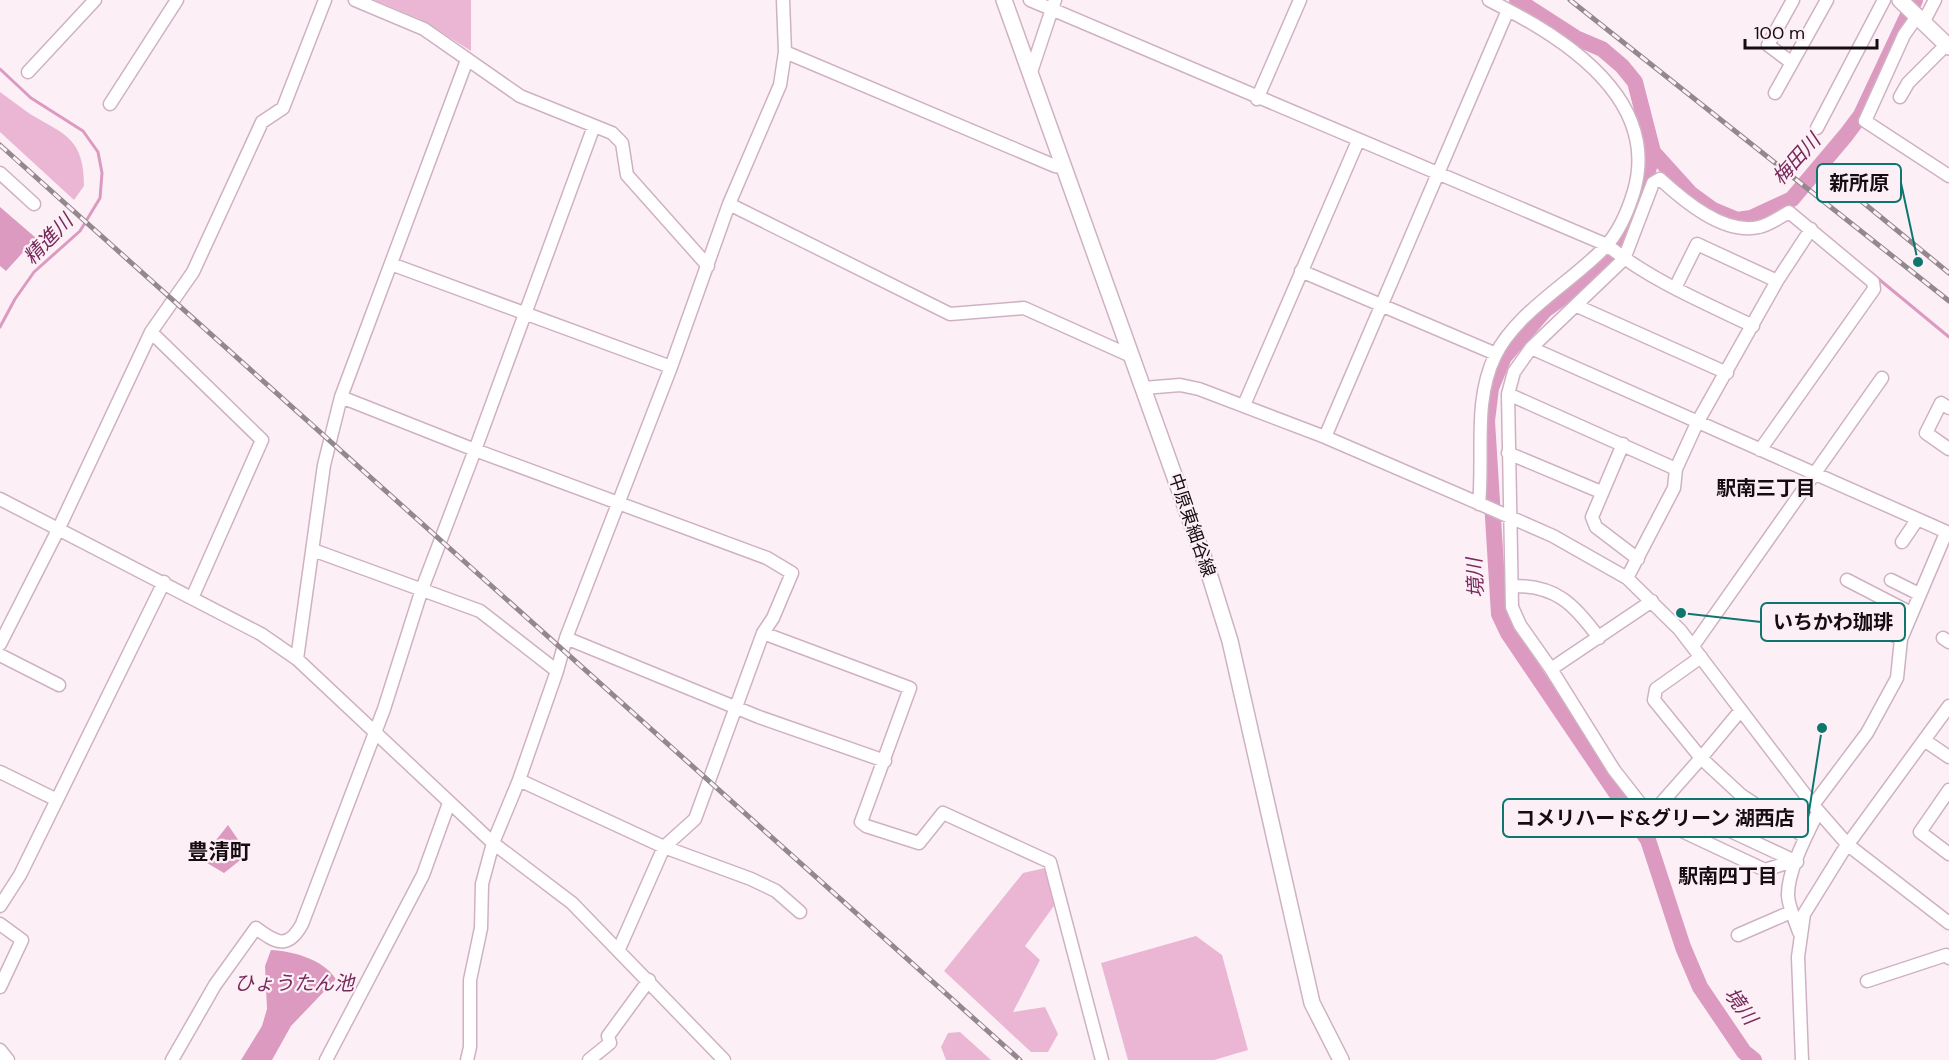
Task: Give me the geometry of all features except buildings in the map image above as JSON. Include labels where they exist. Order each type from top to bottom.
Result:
[{"type":"main road","name":"中原東細谷線","points":[[1004,0],[1207,567],[1230,641],[1312,1003],[1341,1060]]},
{"type":"main road","points":[[1911,8],[1948,45]]},
{"type":"street","points":[[28,72],[95,0]]},
{"type":"street","points":[[0,644],[58,530],[151,332],[193,272],[262,122],[283,108],[326,0]]},
{"type":"street","points":[[355,0],[405,19],[520,96],[612,133],[622,143],[627,175],[708,266]]},
{"type":"street","points":[[467,1060],[470,1047],[470,980],[481,928],[482,884],[493,843],[519,780],[557,671],[566,638],[671,367],[729,204],[780,85],[785,52],[783,0]]},
{"type":"street","points":[[1030,0],[1053,5],[1257,99],[1607,245],[1624,259],[1675,288],[1753,326]]},
{"type":"street","points":[[1257,99],[1300,0]]},
{"type":"street","points":[[1482,505],[1483,394],[1496,354],[1530,312],[1607,245],[1625,218],[1636,183],[1637,139],[1630,115],[1619,96],[1600,74],[1552,36],[1489,0]]},
{"type":"street","points":[[1792,63],[1768,45],[1793,0]]},
{"type":"street","points":[[1775,93],[1827,0]]},
{"type":"street","points":[[1817,128],[1884,0]]},
{"type":"street","points":[[1935,0],[1911,8],[1904,35],[1865,121],[1949,176]]},
{"type":"street","points":[[110,104],[175,1]]},
{"type":"street","points":[[1030,75],[1053,5]]},
{"type":"street","points":[[1325,437],[1508,9]]},
{"type":"street","points":[[1900,97],[1908,83],[1948,45]]},
{"type":"street","points":[[785,52],[1062,167]]},
{"type":"street","points":[[297,659],[324,465],[341,397],[467,60]]},
{"type":"street","points":[[171,1060],[215,985],[256,928],[273,940],[283,942],[295,937],[328,857],[374,733],[422,589],[594,126]]},
{"type":"street","points":[[1244,405],[1358,141]]},
{"type":"street","points":[[0,172],[34,204]]},
{"type":"street","points":[[1760,450],[1875,289],[1873,282],[1789,212],[1759,227],[1732,225],[1685,202],[1660,179],[1653,183],[1624,259],[1531,348],[1514,372],[1508,394],[1512,607],[1520,625],[1551,669],[1614,770],[1650,816],[1765,870],[1795,862]]},
{"type":"street","points":[[729,204],[950,314],[1024,308],[1131,356]]},
{"type":"street","points":[[1627,578],[1674,488],[1676,469],[1697,423],[1777,281],[1811,229]]},
{"type":"street","points":[[1675,288],[1697,244],[1777,281]]},
{"type":"street","points":[[391,264],[671,367]]},
{"type":"street","points":[[1301,271],[1496,354]]},
{"type":"street","points":[[1577,306],[1727,373]]},
{"type":"street","points":[[151,332],[262,440],[192,598]]},
{"type":"street","points":[[1531,348],[1947,533],[1900,639],[1897,678],[1867,733],[1815,809],[1788,884],[1791,912],[1799,932],[1802,1060]]},
{"type":"street","points":[[1693,646],[1882,378]]},
{"type":"street","points":[[1144,388],[1180,385],[1244,405],[1325,437],[1509,517],[1581,551],[1627,578],[1652,601],[1693,646],[1815,809],[1848,845],[1949,923]]},
{"type":"street","points":[[1508,394],[1676,469]]},
{"type":"street","points":[[341,397],[475,450],[767,558],[792,573],[773,618],[763,633],[734,706],[695,819],[664,847],[619,949]]},
{"type":"street","points":[[1949,408],[1941,403],[1926,433],[1949,448]]},
{"type":"street","points":[[1623,444],[1592,517],[1596,527],[1638,559]]},
{"type":"street","points":[[1508,453],[1601,492]]},
{"type":"street","points":[[0,499],[261,634],[297,659],[493,843],[572,903],[724,1060]]},
{"type":"street","points":[[1902,542],[1917,520]]},
{"type":"street","points":[[313,550],[480,612],[557,671]]},
{"type":"street","points":[[1848,580],[1911,613]]},
{"type":"street","points":[[1891,580],[1920,594]]},
{"type":"street","points":[[0,906],[20,875],[164,582]]},
{"type":"street","points":[[1512,586],[1538,587],[1558,596],[1583,617],[1599,638]]},
{"type":"street","points":[[1551,669],[1652,601]]},
{"type":"street","points":[[1873,625],[1900,639]]},
{"type":"street","points":[[763,633],[910,688],[885,761],[863,810],[861,822],[866,826],[919,843],[943,813],[1050,862],[1102,1060]]},
{"type":"street","points":[[566,638],[734,706],[885,761]]},
{"type":"street","points":[[0,655],[59,685]]},
{"type":"street","points":[[1701,657],[1656,689],[1654,700],[1701,758],[1741,795],[1805,837]]},
{"type":"street","points":[[1799,932],[1811,899],[1949,706]]},
{"type":"street","points":[[1650,816],[1741,710]]},
{"type":"street","points":[[1924,740],[1949,758]]},
{"type":"street","points":[[0,772],[57,800]]},
{"type":"street","points":[[519,780],[664,847],[759,883],[776,891],[800,912]]},
{"type":"street","points":[[1949,790],[1920,832],[1949,854]]},
{"type":"street","points":[[1664,800],[1795,862]]},
{"type":"street","points":[[326,1060],[423,875],[449,803]]},
{"type":"street","points":[[1738,935],[1791,912]]},
{"type":"street","points":[[0,924],[22,940],[0,987]]},
{"type":"street","points":[[1867,981],[1946,955],[1949,958]]},
{"type":"street","points":[[589,1060],[610,1043],[608,1036],[649,980]]},
{"type":"street","points":[[0,1050],[8,1060]]},
{"type":"shaded area","points":[[374,0],[471,0],[471,51],[422,20]]},
{"type":"shaded area","points":[[0,92],[63,134],[76,148],[81,158],[84,186],[74,200],[0,132]]},
{"type":"shaded area","points":[[1045,868],[1056,903],[1025,946],[1040,960],[1013,1012],[1045,1007],[1058,1034],[1048,1052],[1031,1052],[944,971],[1023,873]]},
{"type":"shaded area","points":[[1196,936],[1222,955],[1248,1050],[1214,1060],[1128,1060],[1101,963]]},
{"type":"shaded area","points":[[960,1032],[991,1060],[946,1060],[941,1047],[948,1033]]},
{"type":"water","points":[[0,207],[36,238],[6,271],[0,266]]},
{"type":"water","points":[[228,825],[248,854],[224,873],[207,863],[213,844]]},
{"type":"water","name":"ひょうたん池","points":[[271,950],[288,952],[315,961],[336,979],[291,1026],[272,1060],[241,1060],[262,1026],[267,1009],[265,966]]},
{"type":"waterway","name":"梅田川","points":[[1517,0],[1576,38],[1602,49],[1622,66],[1635,82],[1653,152],[1691,194],[1713,210],[1737,220],[1751,218],[1792,199],[1846,135],[1861,115],[1915,0]]},
{"type":"waterway","name":"精進川","points":[[0,69],[31,98],[83,131],[98,152],[102,173],[100,198],[80,231],[34,272],[15,299],[0,327]]},
{"type":"waterway","name":"境川","points":[[1653,152],[1638,209],[1616,247],[1574,289],[1545,310],[1504,357],[1491,388],[1487,421],[1499,614],[1508,633],[1648,840],[1683,947],[1700,987],[1744,1052],[1754,1060]]},
{"type":"waterway","points":[[1869,271],[1949,337]]},
{"type":"railway","points":[[1570,0],[1949,301]]},
{"type":"railway","points":[[0,145],[1020,1060]]},
{"type":"railway","points":[[1832,177],[1949,273]]},
{"type":"place","name":"新所原","points":[[1918,262]]},
{"type":"place","name":"いちかわ珈琲","points":[[1681,613]]},
{"type":"place","name":"コメリハード&グリーン 湖西店","points":[[1822,728]]},
{"type":"district","name":"駅南三丁目","points":[[1766,488]]},
{"type":"district","name":"豊清町","points":[[219,852]]},
{"type":"district","name":"駅南四丁目","points":[[1728,876]]}]
